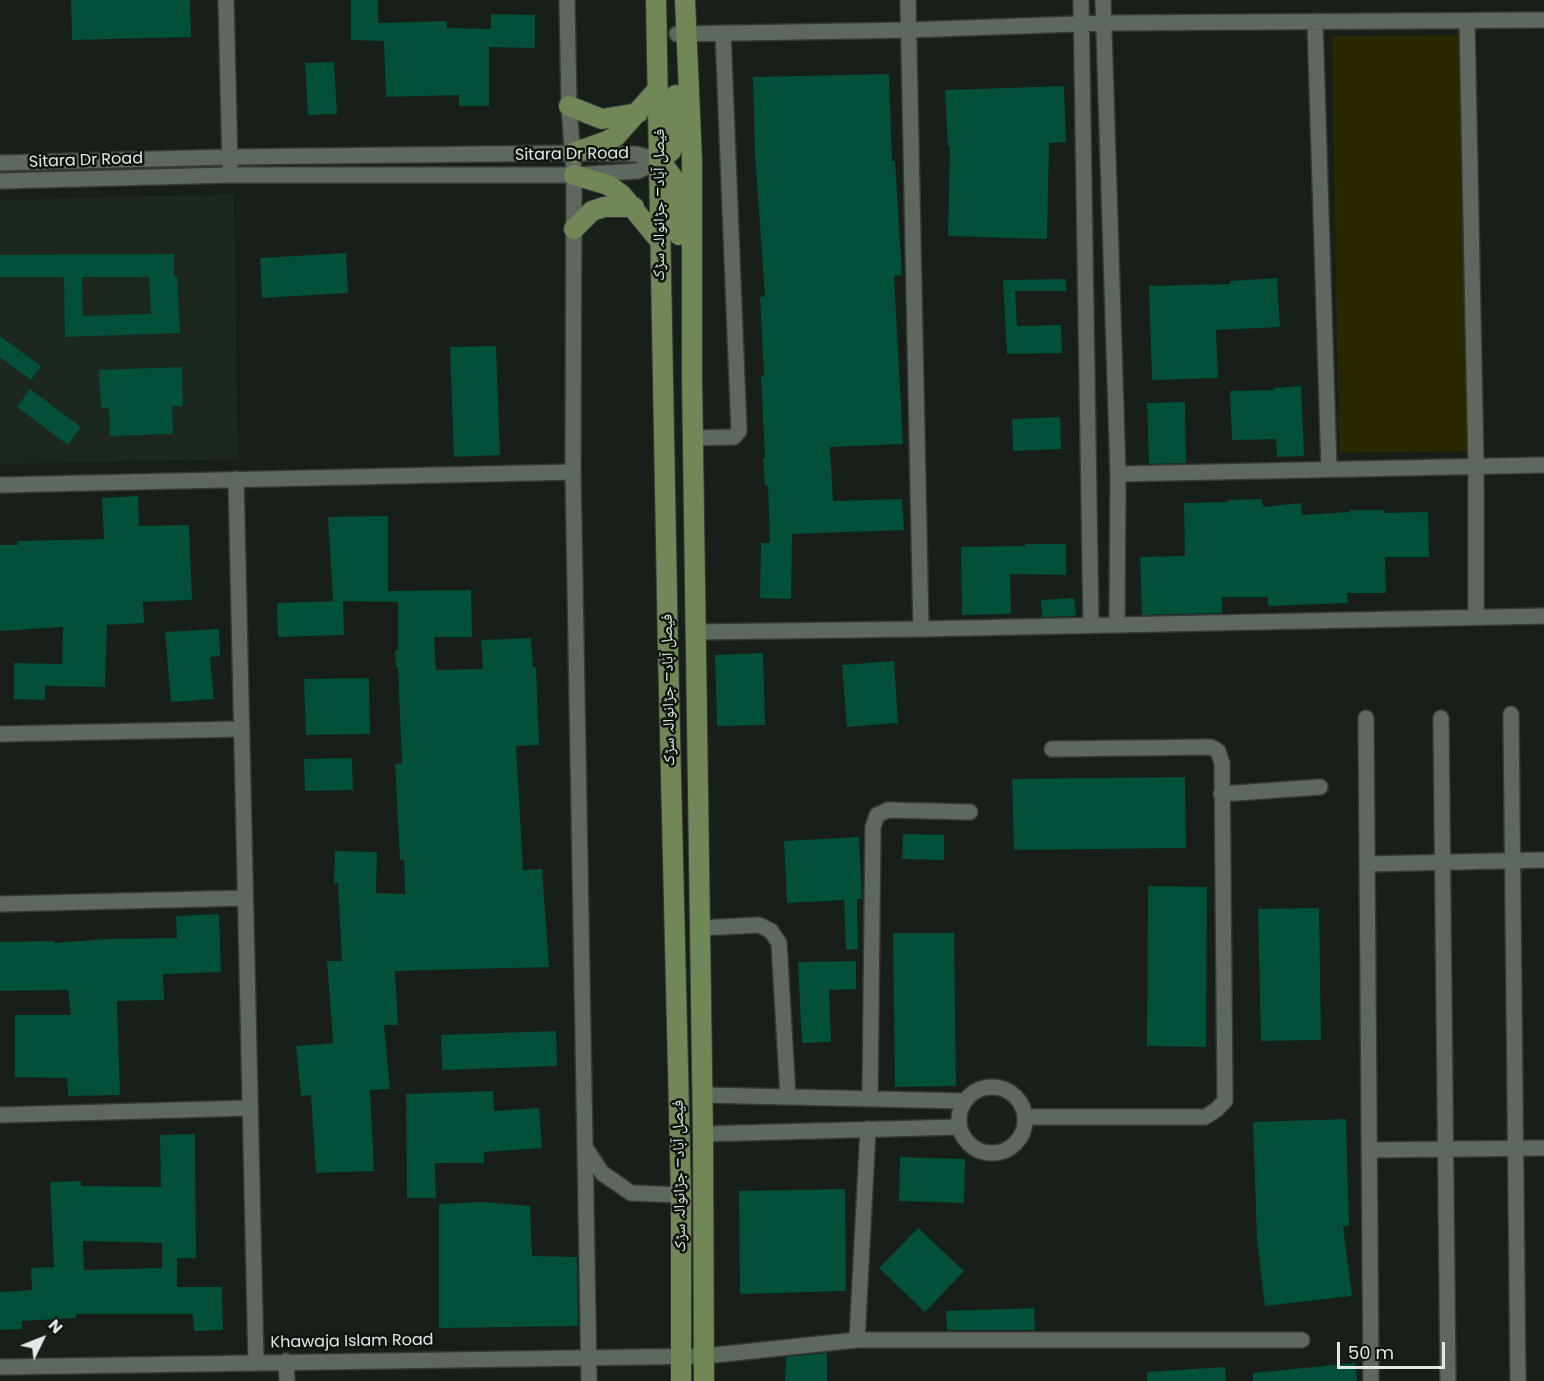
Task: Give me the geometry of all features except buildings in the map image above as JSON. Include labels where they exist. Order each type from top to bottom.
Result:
[{"type":"main road","name":"فیصل آباد– جڑانوالہ سڑک","points":[[656,0],[660,160],[659,240],[681,1195],[681,1381]]},
{"type":"main road","name":"فیصل آباد– جڑانوالہ سڑک","points":[[685,0],[682,33],[692,160],[692,377],[703,1095],[704,1381]]},
{"type":"main road","points":[[682,33],[676,135],[671,151],[660,160],[675,182],[682,313],[692,377]]},
{"type":"main road","points":[[573,153],[607,141],[624,129],[658,89]]},
{"type":"main road","points":[[569,106],[602,120],[638,113]]},
{"type":"main road","points":[[574,175],[608,185],[622,195],[659,240]]},
{"type":"main road","points":[[574,229],[592,211],[604,207],[634,207]]},
{"type":"street","points":[[226,0],[230,175]]},
{"type":"street","points":[[567,0],[569,106],[574,175],[573,472],[589,1381]]},
{"type":"street","points":[[908,0],[921,629]]},
{"type":"street","points":[[1081,0],[1091,625]]},
{"type":"street","points":[[1103,0],[1118,474],[1117,625]]},
{"type":"street","points":[[682,33],[909,30],[1104,23],[1544,20]]},
{"type":"street","points":[[1467,21],[1476,466],[1476,617]]},
{"type":"street","points":[[1315,22],[1329,469]]},
{"type":"street","points":[[693,438],[734,437],[739,431],[723,33]]},
{"type":"street","name":"Sitara Dr Road","points":[[0,163],[230,157],[573,153],[636,154],[660,160]]},
{"type":"street","name":"Sitara Dr Road","points":[[0,181],[230,175],[574,175],[638,171],[660,160]]},
{"type":"street","points":[[1118,474],[1544,465]]},
{"type":"street","points":[[0,485],[573,472]]},
{"type":"street","points":[[236,479],[256,1362]]},
{"type":"street","points":[[695,632],[1544,616]]},
{"type":"street","points":[[1511,714],[1518,1381]]},
{"type":"street","points":[[1365,718],[1371,1381]]},
{"type":"street","points":[[1441,718],[1448,1381]]},
{"type":"street","points":[[0,734],[242,729]]},
{"type":"street","points":[[1026,1117],[1205,1117],[1225,1101],[1222,763],[1218,751],[1211,747],[1052,749]]},
{"type":"street","points":[[1221,794],[1320,788]]},
{"type":"street","points":[[870,1099],[873,827],[878,815],[888,810],[970,812]]},
{"type":"street","points":[[1367,864],[1544,860]]},
{"type":"street","points":[[0,904],[245,898]]},
{"type":"street","points":[[700,928],[759,925],[771,931],[779,943],[788,1097]]},
{"type":"street","points":[[992,1086],[1008,1090],[1020,1102],[1026,1117],[1024,1134],[1013,1147],[997,1154],[981,1152],[966,1142],[959,1127],[959,1114],[964,1101],[976,1090],[992,1086]]},
{"type":"street","points":[[703,1095],[964,1101]]},
{"type":"street","points":[[0,1115],[250,1108]]},
{"type":"street","points":[[703,1134],[959,1127]]},
{"type":"street","points":[[857,1340],[868,1129]]},
{"type":"street","points":[[585,1147],[602,1173],[631,1193],[681,1195]]},
{"type":"street","points":[[1370,1150],[1544,1148]]},
{"type":"street","name":"Khawaja Islam Road","points":[[0,1366],[705,1356],[857,1340],[1302,1340]]},
{"type":"street","points":[[286,1361],[287,1381]]},
{"type":"shaded area","points":[[1459,35],[1468,451],[1339,453],[1332,36]]},
{"type":"shaded area","points":[[234,194],[238,459],[0,464],[0,200]]}]
